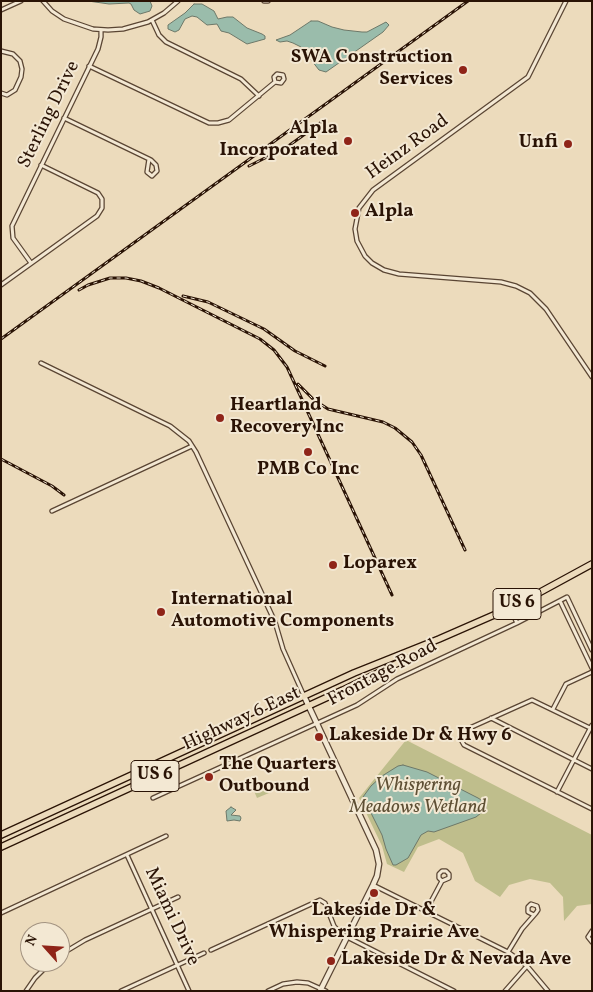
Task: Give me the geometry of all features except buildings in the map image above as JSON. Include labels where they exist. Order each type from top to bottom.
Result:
[{"type":"main road","name":"Highway 6 East","points":[[1,835],[354,673],[510,608],[592,564]]},
{"type":"main road","name":"Highway 6 East","points":[[1,848],[404,660],[439,639]]},
{"type":"street","points":[[1,10],[21,1]]},
{"type":"street","points":[[43,1],[52,11],[64,19],[101,30],[123,29],[152,20],[178,1]]},
{"type":"street","name":"Heinz Road","points":[[566,1],[528,77],[373,190],[359,208],[355,229],[357,241],[365,256],[384,270],[399,274],[501,282],[516,286],[530,293],[546,309],[592,377]]},
{"type":"street","points":[[152,20],[159,35],[166,42],[246,82],[259,96]]},
{"type":"street","name":"Sterling Drive","points":[[31,263],[13,238],[12,226],[100,43],[101,30]]},
{"type":"street","points":[[1,51],[10,52],[17,58],[22,65],[22,73],[13,92],[1,93]]},
{"type":"street","points":[[89,66],[209,123],[228,120],[275,82]]},
{"type":"street","points":[[64,118],[148,159],[154,162],[157,168],[156,174],[152,176],[147,172],[148,159]]},
{"type":"street","points":[[1,285],[97,216],[101,211],[103,204],[98,192],[41,165]]},
{"type":"street","points":[[41,363],[170,426],[184,436],[192,446],[275,622],[283,649],[376,850],[378,870],[373,885],[322,990],[308,983],[297,982],[283,984],[268,991]]},
{"type":"street","points":[[52,511],[192,446]]},
{"type":"street","name":"Frontage Road","points":[[153,798],[357,705],[397,678],[517,623],[567,597],[592,650]]},
{"type":"street","points":[[553,710],[566,684],[592,670],[560,601]]},
{"type":"street","points":[[510,608],[517,623]]},
{"type":"street","points":[[557,792],[591,728],[532,700],[463,731],[460,738],[464,745],[557,792],[592,809]]},
{"type":"street","points":[[491,718],[592,769]]},
{"type":"street","points":[[1,912],[166,836]]},
{"type":"street","name":"Miami Drive","points":[[127,855],[189,991]]},
{"type":"street","points":[[426,912],[442,881]]},
{"type":"street","points":[[373,885],[508,952],[527,966],[548,991]]},
{"type":"street","points":[[70,949],[85,940],[178,897]]},
{"type":"street","points":[[211,950],[320,900],[325,903],[337,931],[454,991]]},
{"type":"street","points":[[508,952],[522,929],[534,915]]},
{"type":"street","points":[[592,932],[588,938],[592,942]]},
{"type":"street","points":[[121,991],[204,953]]},
{"type":"street","points":[[505,991],[527,966]]},
{"type":"street","points":[[26,991],[42,972]]},
{"type":"green space","name":"Whispering Meadows Wetland","points":[[406,740],[592,835],[592,904],[577,906],[564,921],[563,897],[550,883],[530,879],[509,885],[500,897],[475,881],[463,853],[439,839],[418,847],[404,872],[387,864],[382,846],[359,798]]},
{"type":"green space","points":[[266,785],[269,793],[257,798],[254,791]]},
{"type":"shaded area","points":[[88,1],[150,1],[152,6],[150,11],[140,14],[129,3],[109,4]]},
{"type":"shaded area","points":[[194,4],[202,4],[214,11],[218,19],[233,17],[247,28],[265,36],[265,39],[247,44],[229,33],[221,31],[217,24],[207,25],[197,17],[192,16],[185,19],[179,30],[175,32],[168,29],[168,25]]},
{"type":"shaded area","points":[[311,21],[318,21],[344,30],[362,32],[367,32],[386,22],[389,25],[383,32],[326,72],[319,70],[301,47],[287,41],[280,42],[276,40],[290,35]]},
{"type":"shaded area","points":[[403,765],[427,772],[478,798],[486,803],[486,809],[476,817],[434,832],[428,831],[421,835],[408,858],[393,865],[382,835],[363,797],[382,776]]},
{"type":"shaded area","points":[[231,807],[236,810],[231,815],[240,816],[240,821],[227,821],[226,811]]},
{"type":"railway","points":[[1,339],[468,1]]},
{"type":"railway","points":[[249,166],[287,147],[323,121]]},
{"type":"railway","points":[[79,290],[110,278],[126,278],[141,281],[159,288],[260,339],[274,350],[287,367],[392,595]]},
{"type":"railway","points":[[183,296],[208,302],[264,329],[295,351],[325,366]]},
{"type":"railway","points":[[298,384],[314,400],[328,409],[383,422],[395,428],[412,442],[421,455],[465,550]]},
{"type":"railway","points":[[1,459],[52,486],[64,495]]},
{"type":"place","name":"SWA Construction Services","points":[[463,70]]},
{"type":"place","name":"Alpla Incorporated","points":[[348,141]]},
{"type":"place","name":"Unfi","points":[[568,144]]},
{"type":"place","name":"Alpla","points":[[355,213]]},
{"type":"place","name":"Heartland Recovery Inc","points":[[220,418]]},
{"type":"place","name":"PMB Co Inc","points":[[308,452]]},
{"type":"place","name":"Loparex","points":[[333,565]]},
{"type":"place","name":"International Automotive Components","points":[[161,612]]},
{"type":"place","name":"Lakeside Dr & Hwy 6","points":[[319,737]]},
{"type":"place","name":"The Quarters Outbound","points":[[209,777]]},
{"type":"place","name":"Lakeside Dr & Whispering Prairie Ave","points":[[374,893]]},
{"type":"place","name":"Lakeside Dr & Nevada Ave","points":[[331,961]]}]
